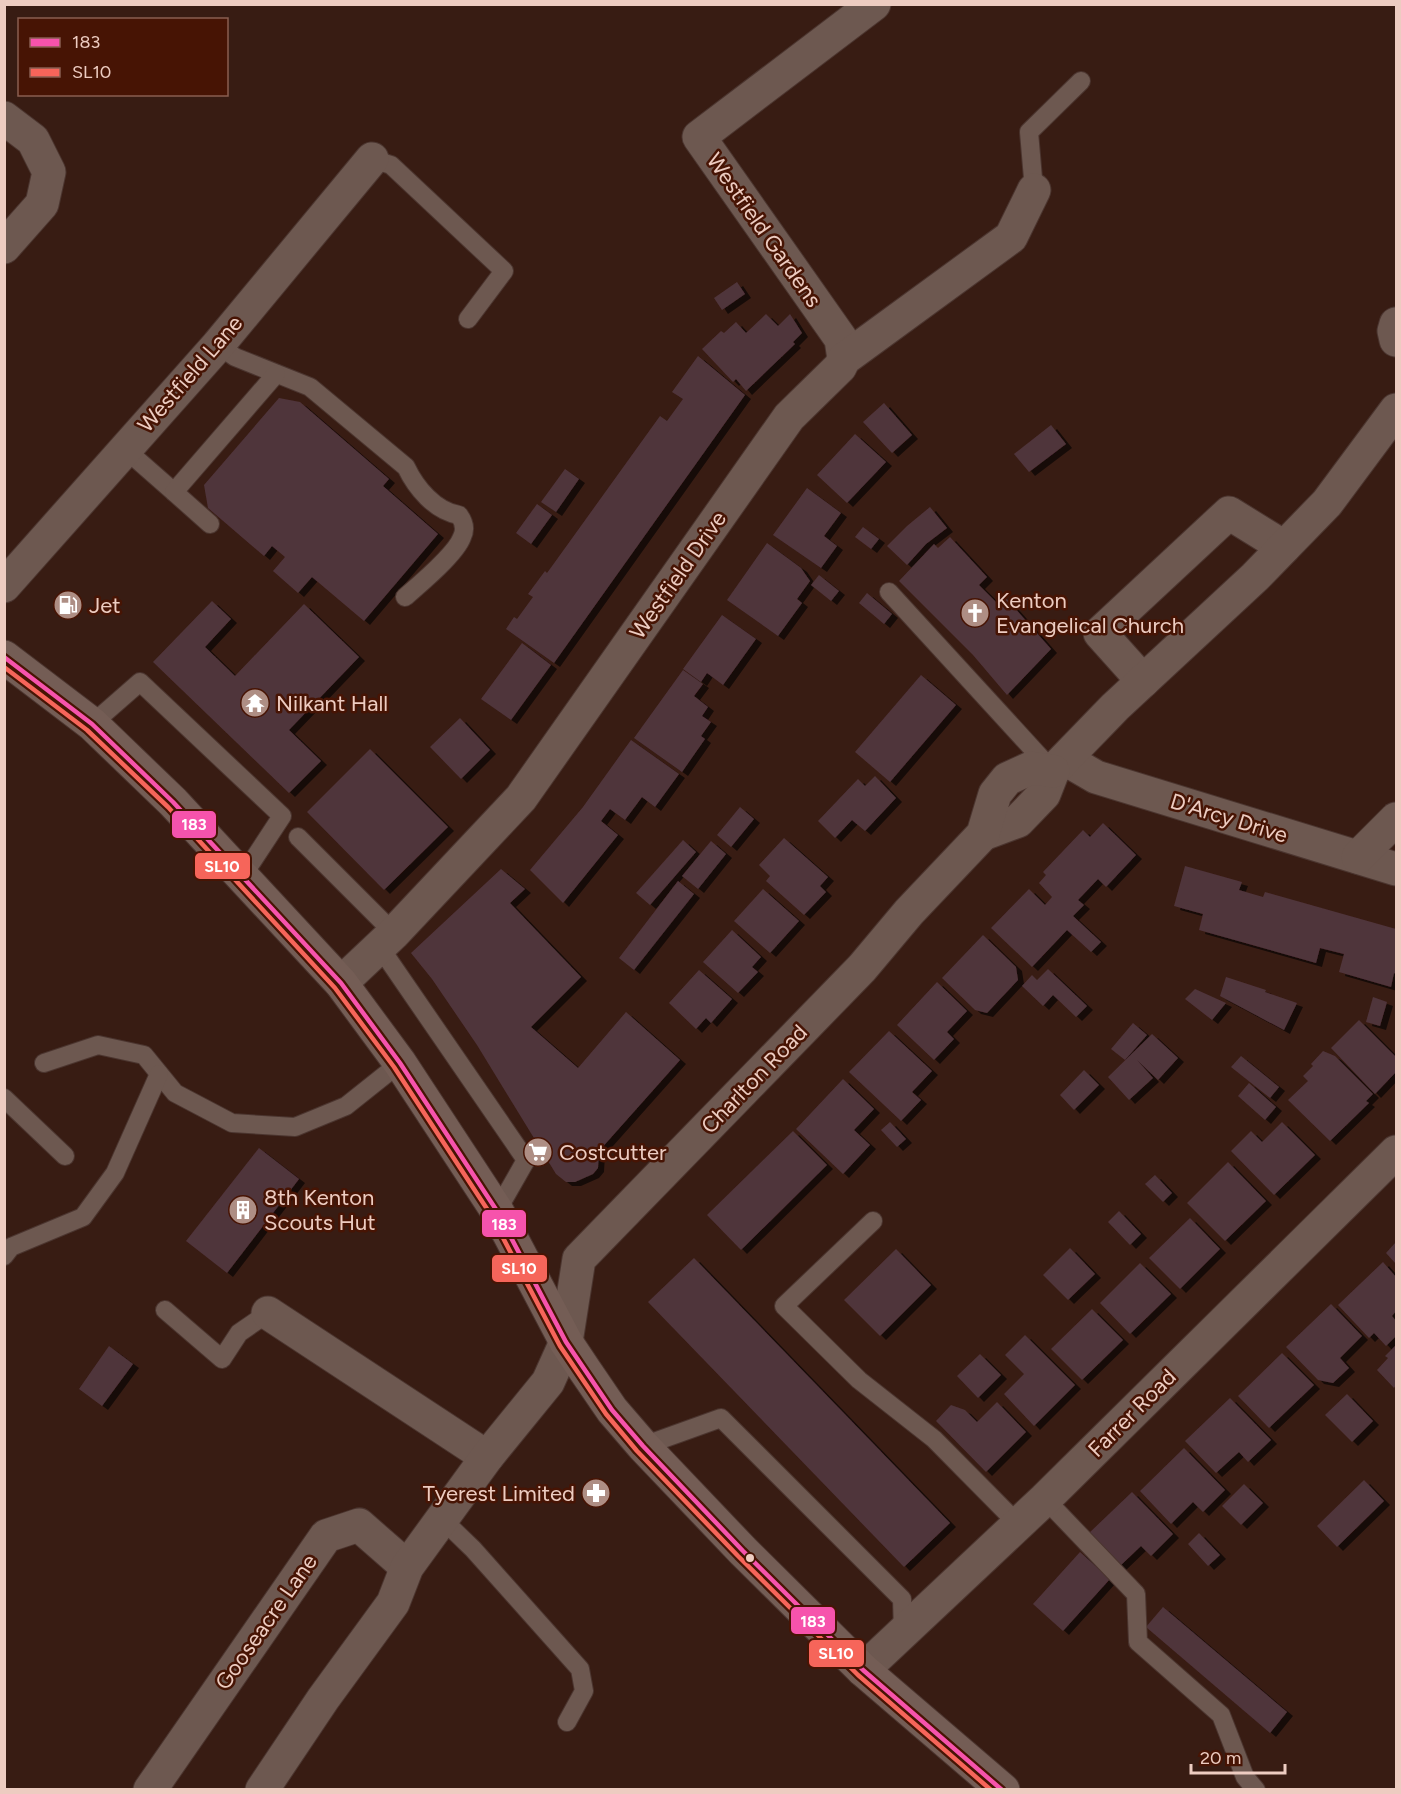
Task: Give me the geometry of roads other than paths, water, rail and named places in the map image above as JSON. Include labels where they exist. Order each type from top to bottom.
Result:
[{"type":"main road","points":[[7,663],[92,724],[173,802],[341,983],[400,1063],[496,1211],[566,1342],[612,1410],[643,1446],[743,1551],[863,1670],[1004,1790]]},
{"type":"street","name":"Westfield Gardens","points":[[844,359],[841,339],[699,137],[874,4]]},
{"type":"street","points":[[4,118],[33,140],[49,172],[42,204],[4,247]]},
{"type":"street","name":"Westfield Lane","points":[[4,586],[218,345],[372,159]]},
{"type":"street","name":"Westfield Drive","points":[[341,983],[386,940],[521,798],[789,417],[840,367],[844,359],[1011,237],[1034,190]]},
{"type":"street","points":[[1396,324],[1394,331],[1396,340]]},
{"type":"street","name":"Charlton Road","points":[[566,1342],[579,1259],[862,968],[909,912],[983,834],[1018,821],[1044,794],[1059,765],[1115,706],[1255,577],[1284,547],[1327,502],[1396,410]]},
{"type":"street","points":[[1143,681],[1100,633],[1229,513],[1284,547]]},
{"type":"street","name":"D'Arcy Drive","points":[[1059,765],[1396,869]]},
{"type":"street","points":[[1358,857],[1396,819]]},
{"type":"street","name":"Farrer Road","points":[[863,1670],[1045,1499],[1396,1152]]},
{"type":"street","points":[[268,1313],[487,1457]]},
{"type":"street","points":[[262,1790],[322,1699],[393,1603],[407,1567],[487,1457],[548,1382],[566,1342]]},
{"type":"street","name":"Gooseacre Lane","points":[[150,1790],[326,1536],[359,1525],[407,1567]]},
{"type":"lane","points":[[1034,190],[1029,132],[1081,81]]},
{"type":"lane","points":[[372,159],[391,165],[504,271],[468,319]]},
{"type":"lane","points":[[218,345],[235,357],[310,387],[405,467],[414,484],[446,513],[459,514],[464,526],[459,544],[428,578],[405,597]]},
{"type":"lane","points":[[174,492],[276,374]]},
{"type":"lane","points":[[125,449],[210,524]]},
{"type":"lane","points":[[889,592],[1059,765]]},
{"type":"lane","points":[[92,724],[140,682],[282,816],[242,877]]},
{"type":"lane","points":[[298,837],[386,940],[526,1160],[496,1211]]},
{"type":"lane","points":[[44,1063],[98,1045],[144,1055],[175,1093],[232,1123],[295,1127],[346,1106],[400,1063]]},
{"type":"lane","points":[[4,1256],[11,1247],[83,1217],[115,1173],[159,1074]]},
{"type":"lane","points":[[4,1098],[65,1156]]},
{"type":"lane","points":[[873,1221],[784,1306],[859,1380],[934,1439],[1018,1524]]},
{"type":"lane","points":[[165,1310],[222,1359],[239,1333],[268,1313]]},
{"type":"lane","points":[[643,1446],[722,1418],[902,1599],[903,1632]]},
{"type":"lane","points":[[1045,1499],[1137,1594],[1138,1641],[1221,1715],[1245,1777],[1256,1790]]},
{"type":"lane","points":[[442,1519],[473,1549],[580,1669],[584,1690],[567,1722]]},
{"type":"place","name":"Jet","points":[[68,605]]},
{"type":"place","name":"Kenton Evangelical Church","points":[[975,613]]},
{"type":"place","name":"Nilkant Hall","points":[[255,703]]},
{"type":"place","name":"Costcutter","points":[[538,1152]]},
{"type":"place","name":"8th Kenton Scouts Hut","points":[[243,1210]]},
{"type":"place","name":"Tyerest Limited","points":[[596,1493]]}]
